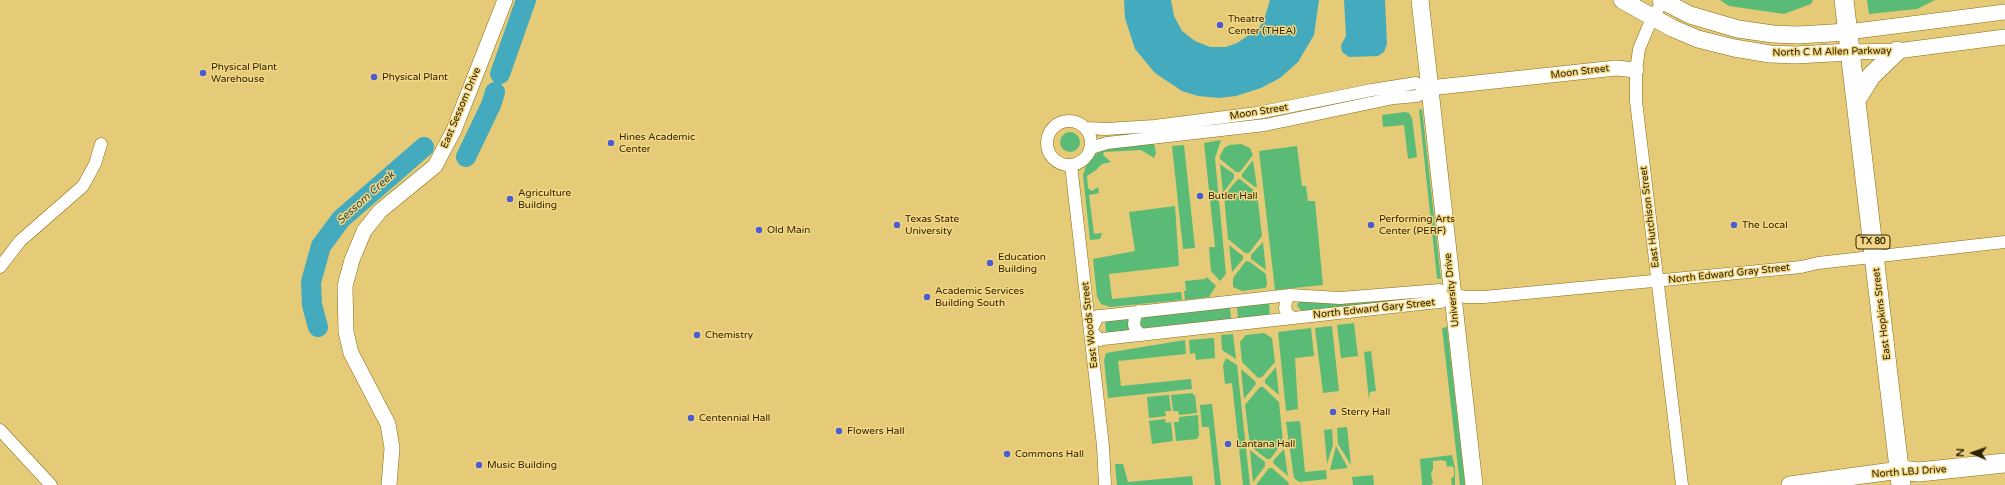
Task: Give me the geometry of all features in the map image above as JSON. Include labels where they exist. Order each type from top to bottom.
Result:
[{"type":"main road","name":"University Drive","points":[[1420,0],[1474,485]]},
{"type":"main road","name":"North C M Allen Parkway","points":[[1622,0],[1652,18],[1698,39],[1734,48],[1770,54],[1796,55],[1850,52]]},
{"type":"main road","name":"East Hopkins Street","points":[[1844,0],[1901,478]]},
{"type":"main road","name":"North C M Allen Parkway","points":[[1662,1],[1690,15],[1738,29],[1773,34],[1848,32]]},
{"type":"main road","points":[[1734,48],[1738,29]]},
{"type":"main road","points":[[1856,100],[1871,76],[1897,51]]},
{"type":"main road","name":"North LBJ Drive","points":[[1790,485],[1901,478],[1919,472],[2005,463]]},
{"type":"street","name":"East Sessom Drive","points":[[390,485],[392,448],[388,424],[351,353],[346,332],[345,293],[348,273],[364,231],[380,211],[435,166],[454,130],[506,0]]},
{"type":"street","name":"East Hutchison Street","points":[[1662,1],[1652,18],[1639,49],[1636,70],[1636,100],[1682,485]]},
{"type":"street","name":"North C M Allen Parkway","points":[[1848,32],[2005,12]]},
{"type":"street","name":"North C M Allen Parkway","points":[[1850,52],[1897,51],[2005,37]]},
{"type":"street","name":"Moon Street","points":[[1087,128],[1106,129],[1154,126],[1257,113],[1372,90],[1416,84],[1429,88],[1616,68],[1636,70]]},
{"type":"street","name":"Moon Street","points":[[1091,148],[1108,143],[1265,125],[1394,98],[1417,96],[1429,88]]},
{"type":"street","points":[[1062,122],[1077,122],[1087,128],[1091,148],[1081,161],[1071,165],[1058,162],[1051,155],[1048,144],[1049,133],[1057,124],[1062,122]]},
{"type":"street","points":[[0,267],[20,241],[83,186],[95,164],[101,144]]},
{"type":"street","name":"East Woods Street","points":[[1071,165],[1103,446],[1105,485]]},
{"type":"street","name":"North Edward Gray Street","points":[[1453,295],[1484,297],[1658,282],[1800,267],[1818,263],[1874,256],[2005,242]]},
{"type":"street","name":"North Edward Gary Street","points":[[1440,290],[1453,295],[1441,302],[1100,340],[1090,331],[1098,316],[1290,295],[1340,298],[1440,290]]},
{"type":"street","points":[[1290,295],[1286,301],[1285,308],[1289,316],[1295,318]]},
{"type":"street","points":[[1139,311],[1135,316],[1134,325],[1136,330],[1142,335]]},
{"type":"street","points":[[2,437],[51,485]]},
{"type":"green space","points":[[1720,0],[1813,0],[1811,4],[1784,14],[1729,6]]},
{"type":"green space","points":[[1867,0],[1935,0],[1917,9],[1869,14]]},
{"type":"green space","points":[[1422,109],[1441,279],[1437,278],[1419,110]]},
{"type":"green space","points":[[1405,112],[1409,113],[1412,118],[1417,157],[1408,159],[1404,125],[1383,127],[1382,115]]},
{"type":"green space","points":[[1070,132],[1077,135],[1080,142],[1077,149],[1070,152],[1063,149],[1060,142],[1063,135]]},
{"type":"green space","points":[[1221,140],[1215,158],[1226,274],[1220,281],[1211,271],[1209,247],[1215,247],[1204,143]]},
{"type":"green space","points":[[1154,143],[1156,153],[1154,158],[1141,150],[1104,152],[1103,155],[1111,162],[1102,164],[1087,176],[1088,188],[1092,191],[1098,187],[1099,193],[1089,195],[1094,234],[1102,233],[1100,239],[1090,240],[1083,175],[1086,166],[1096,154],[1105,149]]},
{"type":"green space","points":[[1241,144],[1250,148],[1253,155],[1240,172],[1236,172],[1220,159],[1220,156],[1224,148],[1229,145]]},
{"type":"green space","points":[[1184,145],[1195,248],[1183,249],[1172,146]]},
{"type":"green space","points":[[1297,146],[1302,186],[1306,186],[1308,201],[1315,201],[1323,285],[1275,290],[1259,151]]},
{"type":"green space","points":[[1253,160],[1257,187],[1242,177],[1242,174]]},
{"type":"green space","points":[[1220,164],[1234,174],[1234,178],[1223,193]]},
{"type":"green space","points":[[1240,179],[1257,193],[1262,236],[1249,253],[1245,253],[1228,239],[1224,196],[1237,180]]},
{"type":"green space","points":[[1175,206],[1179,266],[1109,274],[1112,299],[1181,292],[1182,300],[1110,307],[1101,304],[1097,297],[1093,259],[1135,251],[1129,212]]},
{"type":"green space","points":[[1263,242],[1266,270],[1251,259],[1251,255]]},
{"type":"green space","points":[[1229,245],[1243,256],[1243,259],[1232,272]]},
{"type":"green space","points":[[1246,261],[1250,262],[1266,274],[1267,285],[1265,288],[1242,291],[1233,287],[1233,278]]},
{"type":"green space","points":[[1207,277],[1216,286],[1209,297],[1185,300],[1185,281],[1205,279]]},
{"type":"green space","points":[[1421,296],[1421,299],[1302,311],[1297,306],[1299,301],[1358,303]]},
{"type":"green space","points":[[1269,302],[1270,315],[1238,318],[1237,306]]},
{"type":"green space","points":[[1230,307],[1231,319],[1143,329],[1140,324],[1143,316]]},
{"type":"green space","points":[[1128,318],[1129,330],[1106,333],[1105,320]]},
{"type":"green space","points":[[1354,323],[1358,356],[1341,358],[1337,325]]},
{"type":"green space","points":[[1332,326],[1339,391],[1323,393],[1315,328]]},
{"type":"green space","points":[[1447,327],[1465,485],[1460,485],[1442,328]]},
{"type":"green space","points":[[1311,328],[1314,356],[1295,358],[1298,409],[1286,411],[1278,332]]},
{"type":"green space","points":[[1264,333],[1272,338],[1275,362],[1262,377],[1258,378],[1242,362],[1240,342],[1246,335]]},
{"type":"green space","points":[[1233,334],[1236,359],[1222,350],[1221,335]]},
{"type":"green space","points":[[1214,338],[1215,358],[1196,360],[1195,353],[1190,354],[1189,340]]},
{"type":"green space","points":[[1185,340],[1186,354],[1118,361],[1121,386],[1191,379],[1192,389],[1108,398],[1104,360],[1106,353]]},
{"type":"green space","points":[[1371,351],[1376,391],[1370,392],[1369,400],[1364,352]]},
{"type":"green space","points":[[1226,358],[1237,365],[1250,485],[1243,485],[1232,383],[1225,384],[1223,365]]},
{"type":"green space","points":[[1276,367],[1279,395],[1265,383],[1265,380]]},
{"type":"green space","points":[[1241,369],[1255,381],[1256,384],[1244,399]]},
{"type":"green space","points":[[1260,387],[1263,387],[1279,402],[1283,442],[1270,459],[1267,459],[1250,446],[1245,405]]},
{"type":"green space","points":[[1193,393],[1193,395],[1195,395],[1197,413],[1179,415],[1178,411],[1173,411],[1171,395]]},
{"type":"green space","points":[[1169,395],[1171,411],[1165,411],[1166,416],[1149,418],[1147,397]]},
{"type":"green space","points":[[1212,404],[1221,485],[1215,485],[1209,427],[1202,427],[1200,405]]},
{"type":"green space","points":[[1198,415],[1199,435],[1197,439],[1176,441],[1174,422],[1179,422],[1179,417]]},
{"type":"green space","points":[[1165,419],[1166,423],[1171,422],[1173,441],[1152,444],[1149,421]]},
{"type":"green space","points":[[1300,421],[1305,472],[1326,470],[1327,479],[1299,482],[1294,478],[1286,422]]},
{"type":"green space","points":[[1347,427],[1351,465],[1338,444],[1337,428]]},
{"type":"green space","points":[[1332,429],[1333,445],[1327,464],[1324,430]]},
{"type":"green space","points":[[1336,446],[1348,468],[1330,470]]},
{"type":"green space","points":[[1284,449],[1288,476],[1274,464],[1273,461]]},
{"type":"green space","points":[[1250,450],[1265,462],[1265,466],[1253,482]]},
{"type":"green space","points":[[1452,455],[1455,468],[1455,485],[1452,485],[1451,479],[1454,476],[1454,469],[1452,466],[1447,467],[1446,461],[1443,460],[1433,461],[1433,469],[1431,474],[1433,483],[1431,485],[1422,485],[1420,459]]},
{"type":"green space","points":[[1115,464],[1123,464],[1128,482],[1192,476],[1193,485],[1117,485]]},
{"type":"green space","points":[[1269,468],[1272,468],[1288,482],[1289,485],[1256,485]]},
{"type":"green space","points":[[1373,475],[1374,485],[1353,485],[1352,477]]},
{"type":"water","points":[[1124,0],[1171,0],[1174,16],[1182,31],[1195,41],[1210,47],[1226,47],[1237,43],[1258,29],[1264,20],[1270,0],[1319,0],[1314,35],[1298,62],[1280,78],[1261,88],[1236,96],[1219,98],[1198,96],[1182,91],[1155,73],[1135,49],[1125,18]]},
{"type":"water","points":[[1344,0],[1385,0],[1387,44],[1384,52],[1378,56],[1349,57],[1342,52],[1341,45],[1346,36]]},
{"type":"waterway","name":"Sessom Creek","points":[[500,74],[526,0]]},
{"type":"waterway","name":"Sessom Creek","points":[[466,157],[491,105],[495,92]]},
{"type":"waterway","name":"Sessom Creek","points":[[318,327],[312,305],[311,282],[321,246],[341,219],[424,147]]},
{"type":"place","name":"Theatre Center (THEA)","points":[[1220,25]]},
{"type":"place","name":"Physical Plant Warehouse","points":[[203,73]]},
{"type":"place","name":"Physical Plant","points":[[374,77]]},
{"type":"place","name":"Hines Academic Center","points":[[611,143]]},
{"type":"place","name":"Butler Hall","points":[[1200,196]]},
{"type":"place","name":"Agriculture Building","points":[[510,199]]},
{"type":"place","name":"Texas State University","points":[[897,225]]},
{"type":"place","name":"Performing Arts Center (PERF)","points":[[1371,225]]},
{"type":"place","name":"The Local","points":[[1734,225]]},
{"type":"place","name":"Old Main","points":[[759,230]]},
{"type":"place","name":"Education Building","points":[[990,263]]},
{"type":"place","name":"Academic Services Building South","points":[[927,297]]},
{"type":"place","name":"Chemistry","points":[[697,335]]},
{"type":"place","name":"Sterry Hall","points":[[1333,412]]},
{"type":"place","name":"Centennial Hall","points":[[691,418]]},
{"type":"place","name":"Flowers Hall","points":[[839,431]]},
{"type":"place","name":"Lantana Hall","points":[[1228,444]]},
{"type":"place","name":"Commons Hall","points":[[1007,454]]},
{"type":"place","name":"Music Building","points":[[479,465]]}]
